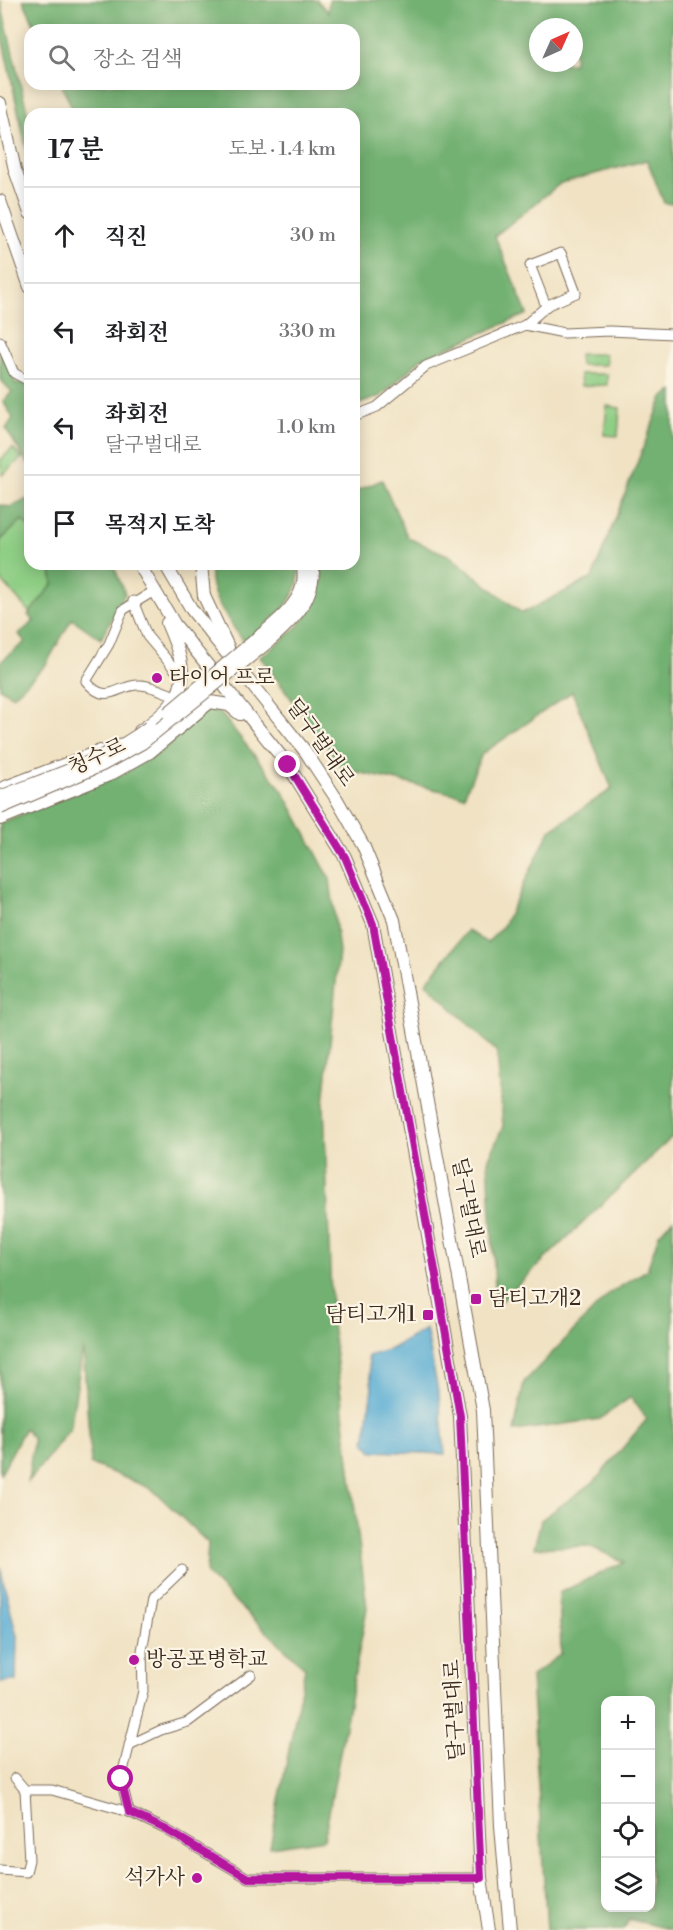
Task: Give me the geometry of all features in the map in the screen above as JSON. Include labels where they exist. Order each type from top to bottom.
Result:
[{"type":"main road","points":[[0,103],[15,170],[24,196]]},
{"type":"main road","points":[[15,170],[24,186]]},
{"type":"main road","points":[[1,205],[24,270]]},
{"type":"main road","name":"달구벌대로","points":[[141,570],[187,641],[288,765],[327,827],[354,876],[373,924],[460,1416],[481,1878],[489,1930]]},
{"type":"main road","name":"달구벌대로","points":[[169,570],[192,610],[250,679],[305,751],[348,817],[377,874],[394,920],[462,1281],[486,1444],[501,1827],[510,1930]]},
{"type":"main road","points":[[202,570],[204,596],[228,646],[250,679]]},
{"type":"main road","points":[[0,808],[102,765],[142,743],[264,638],[295,604],[301,592],[302,570]]},
{"type":"main road","points":[[0,797],[99,756],[138,736],[264,638],[292,621],[307,601],[314,580],[313,570]]},
{"type":"main road","points":[[156,595],[180,654],[183,680],[178,697]]},
{"type":"main road","name":"청수로","points":[[0,789],[109,748],[142,730],[165,712],[178,697]]},
{"type":"main road","name":"청수로","points":[[0,819],[109,775],[140,758],[166,741],[210,702],[218,702],[250,717]]},
{"type":"street","points":[[360,413],[377,406],[426,366],[525,325],[546,306],[576,293],[561,253],[530,265],[546,306]]},
{"type":"street","points":[[525,325],[564,333],[609,331],[673,334]]},
{"type":"street","points":[[0,341],[14,373],[24,378]]},
{"type":"street","points":[[156,595],[133,601],[123,610],[109,644],[86,681],[94,691],[102,694],[140,684],[178,697]]},
{"type":"street","points":[[133,601],[147,636],[183,680]]},
{"type":"street","points":[[129,1812],[121,1779],[143,1691],[142,1651],[151,1600],[182,1570]]},
{"type":"street","points":[[129,1745],[160,1730],[188,1722],[250,1675]]},
{"type":"street","points":[[0,1870],[26,1872],[29,1860],[25,1790],[15,1778]]},
{"type":"street","points":[[25,1790],[52,1790],[129,1812],[165,1829],[248,1878],[481,1878]]},
{"type":"green space","points":[[0,0],[26,108],[24,108],[24,138],[0,28]]},
{"type":"green space","points":[[23,0],[317,0],[328,12],[329,0],[673,0],[673,204],[664,203],[647,160],[561,183],[495,236],[527,314],[421,359],[381,396],[360,404],[360,108],[72,108],[64,90],[360,90],[360,24],[34,24]]},
{"type":"green space","points":[[0,348],[16,384],[24,382],[24,458],[6,429],[13,418],[3,401],[12,392],[0,379]]},
{"type":"green space","points":[[579,354],[605,354],[606,365],[580,365]]},
{"type":"green space","points":[[580,374],[607,374],[607,385],[581,386]]},
{"type":"green space","points":[[673,391],[673,1136],[496,1306],[488,1161],[503,1126],[497,1052],[426,983],[468,930],[487,943],[503,926],[550,830],[612,789],[572,692],[482,754],[464,796],[344,769],[260,657],[305,619],[318,596],[322,570],[360,570],[360,489],[382,480],[408,538],[450,556],[522,613],[592,578],[663,397]]},
{"type":"green space","points":[[607,406],[620,408],[618,436],[604,435]]},
{"type":"green space","points":[[13,448],[22,458],[2,475],[0,460]]},
{"type":"green space","points":[[24,501],[24,522],[22,520],[0,541],[0,505],[10,507]]},
{"type":"green space","points":[[22,520],[24,522],[24,570],[51,570],[53,584],[30,613],[0,579],[0,541]]},
{"type":"green space","points":[[51,570],[115,570],[125,594],[101,639],[72,619],[45,666],[13,696],[0,688],[0,662],[25,642],[19,634],[34,621],[28,615],[53,584]]},
{"type":"green space","points":[[211,570],[298,570],[299,577],[296,589],[283,609],[244,642],[219,605]]},
{"type":"green space","points":[[211,706],[223,716],[283,791],[330,879],[339,952],[324,1104],[332,1323],[367,1608],[324,1839],[270,1847],[305,1668],[206,1574],[208,1543],[152,1489],[91,1464],[83,1348],[70,1429],[28,1482],[33,1440],[25,1428],[0,1475],[0,823],[126,772],[164,749]]},
{"type":"green space","points":[[673,1219],[673,1930],[629,1919],[624,1930],[547,1930],[531,1676],[561,1654],[559,1593],[624,1562],[589,1546],[534,1548],[541,1520],[595,1481],[647,1419],[631,1397],[600,1419],[514,1431],[524,1382],[610,1293],[647,1270],[659,1234]]},
{"type":"water","points":[[426,1329],[439,1396],[445,1454],[372,1451],[365,1442],[372,1388],[368,1356],[391,1349]]},
{"type":"water","points":[[0,1567],[17,1636],[16,1681],[0,1682]]},
{"type":"place","name":"타이어 프로","points":[[157,678]]},
{"type":"place","name":"담티고개2","points":[[476,1299]]},
{"type":"place","name":"담티고개1","points":[[428,1315]]},
{"type":"place","name":"방공포병학교","points":[[134,1660]]},
{"type":"place","name":"석가사","points":[[197,1878]]},
{"type":"route","points":[[121,1779],[129,1812],[165,1829],[248,1878],[481,1878],[460,1416],[436,1276],[373,924],[345,857],[288,765]]}]
